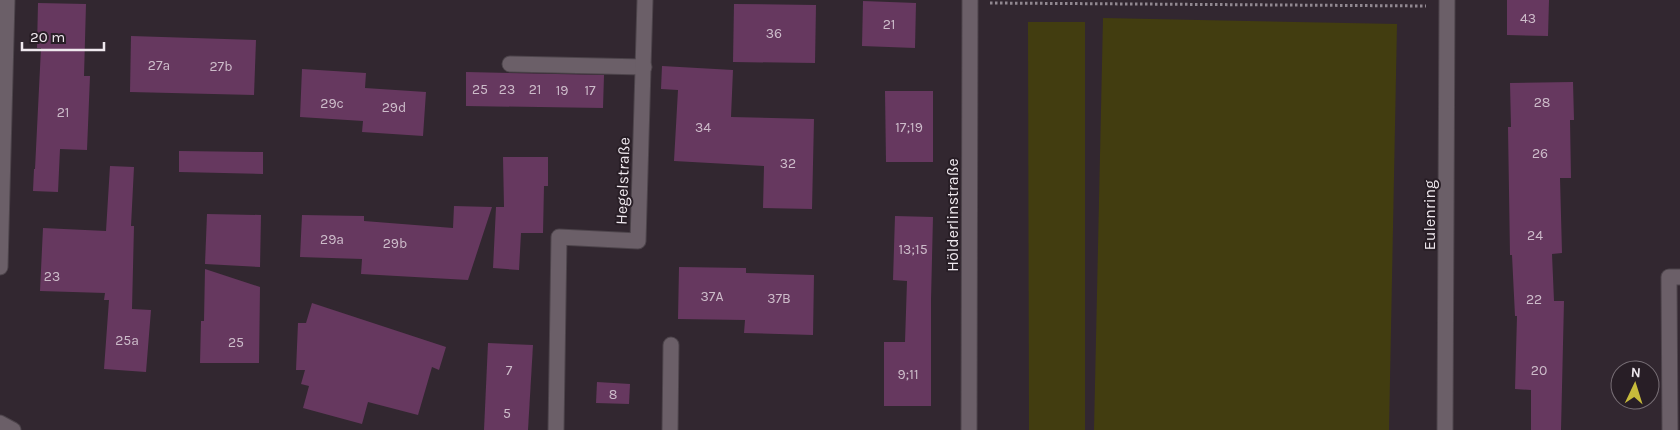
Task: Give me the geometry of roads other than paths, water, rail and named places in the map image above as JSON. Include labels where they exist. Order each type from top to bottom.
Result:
[{"type":"street","points":[[0,267],[8,0]]},
{"type":"street","name":"Hegelstraße","points":[[556,430],[559,237],[638,241],[645,0]]},
{"type":"street","name":"Hölderlinstraße","points":[[969,430],[970,2]]},
{"type":"street","name":"Eulenring","points":[[1445,430],[1447,3]]},
{"type":"street","points":[[510,64],[644,67]]},
{"type":"street","points":[[1670,430],[1669,277],[1680,277]]},
{"type":"street","points":[[670,430],[671,344]]},
{"type":"street","points":[[0,423],[13,430]]}]
